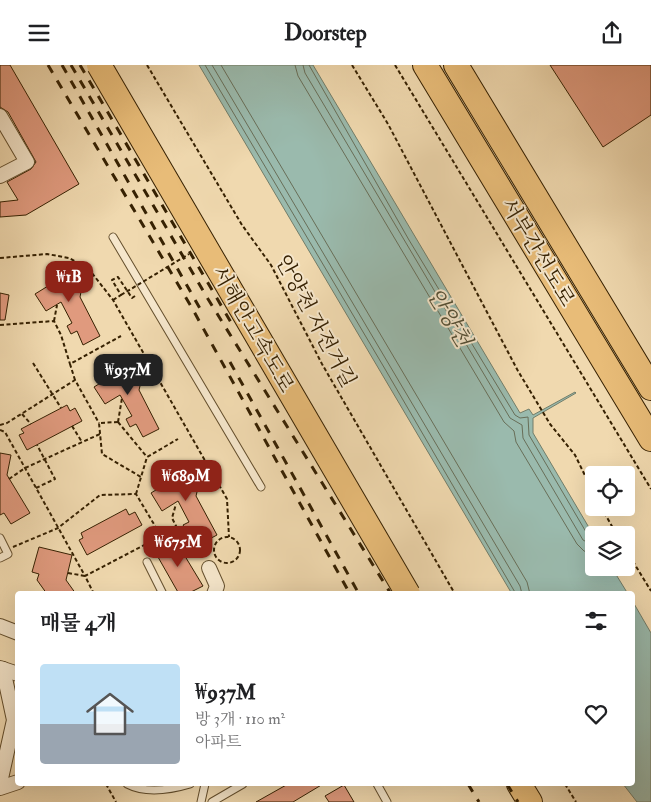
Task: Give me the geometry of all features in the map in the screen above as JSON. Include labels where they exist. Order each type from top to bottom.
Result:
[{"type":"highway","name":"서해안고속도로","points":[[99,65],[406,591]]},
{"type":"highway","name":"서해안고속도로","points":[[116,65],[423,591]]},
{"type":"highway","name":"서부간선도로","points":[[425,65],[651,439]]},
{"type":"highway","name":"서부간선도로","points":[[456,65],[651,388]]},
{"type":"highway","points":[[520,786],[530,802]]},
{"type":"highway","points":[[537,786],[546,802]]},
{"type":"street","points":[[0,116],[27,161],[0,176]]},
{"type":"street","points":[[209,568],[216,581],[217,591]]},
{"type":"street","points":[[0,626],[15,632]]},
{"type":"street","points":[[2,668],[15,673]]},
{"type":"street","points":[[0,783],[14,720],[2,668]]},
{"type":"street","points":[[0,788],[15,783]]},
{"type":"lane","points":[[113,237],[262,487]]},
{"type":"lane","points":[[0,538],[8,554],[0,558]]},
{"type":"lane","points":[[147,562],[162,591]]},
{"type":"lane","points":[[131,786],[139,790],[183,786]]},
{"type":"lane","points":[[201,802],[205,786]]},
{"type":"lane","points":[[212,802],[240,786]]},
{"type":"lane","points":[[378,786],[387,802]]},
{"type":"path","name":"안양천 자전거길","points":[[147,65],[242,225],[271,265],[322,364],[453,591]]},
{"type":"path","points":[[352,65],[388,124],[518,371],[550,424],[575,455],[585,476]]},
{"type":"path","points":[[395,65],[651,489]]},
{"type":"path","points":[[113,300],[191,253]]},
{"type":"path","points":[[0,258],[48,254],[69,258],[88,268],[113,300],[227,499],[229,537]]},
{"type":"path","points":[[121,295],[112,280],[118,277],[133,297]]},
{"type":"path","points":[[56,305],[54,321],[61,335],[74,380],[99,423],[102,454],[141,477]]},
{"type":"path","points":[[0,325],[54,321]]},
{"type":"path","points":[[70,364],[122,336]]},
{"type":"path","points":[[33,363],[51,395],[61,408]]},
{"type":"path","points":[[0,425],[22,414],[74,380]]},
{"type":"path","points":[[122,398],[118,422],[147,457]]},
{"type":"path","points":[[22,414],[31,424]]},
{"type":"path","points":[[99,423],[118,422]]},
{"type":"path","points":[[72,426],[82,442]]},
{"type":"path","points":[[0,430],[5,432],[92,591]]},
{"type":"path","points":[[9,479],[45,459],[100,434]]},
{"type":"path","points":[[161,537],[136,493],[147,457],[178,439]]},
{"type":"path","points":[[36,489],[54,479],[37,445]]},
{"type":"path","points":[[6,549],[58,528],[100,495],[136,493]]},
{"type":"path","points":[[68,573],[85,576],[177,528],[172,518],[176,504]]},
{"type":"path","points":[[229,537],[237,541],[239,553],[234,561],[225,563],[218,559],[214,548],[221,538],[229,537]]},
{"type":"path","points":[[635,565],[651,591]]},
{"type":"path","points":[[107,786],[116,802]]},
{"type":"path","points":[[566,786],[576,802]]},
{"type":"water","name":"안양천","points":[[199,65],[313,65],[520,413],[529,409],[533,415],[576,393],[533,418],[533,433],[588,526],[585,526],[585,576],[617,576],[626,591],[510,591]]},
{"type":"water","points":[[635,605],[651,633],[651,802],[637,802],[625,786],[635,786]]},
{"type":"building","points":[[0,65],[10,65],[79,184],[26,215],[0,217],[0,202],[18,200],[7,182],[31,169],[36,162],[8,112],[0,107]]},
{"type":"building","points":[[550,65],[651,65],[651,115],[603,147]]},
{"type":"building","points":[[52,269],[84,277],[80,297],[100,336],[83,345],[77,331],[71,334],[67,326],[72,323],[61,302],[46,311],[35,294],[48,286]]},
{"type":"building","points":[[0,293],[9,295],[5,320],[0,320]]},
{"type":"building","points":[[111,362],[144,370],[139,390],[159,429],[143,437],[136,424],[130,427],[126,419],[132,416],[120,395],[105,404],[94,387],[107,379]]},
{"type":"building","points":[[67,405],[70,411],[75,408],[82,421],[27,450],[19,435],[24,433],[21,429]]},
{"type":"building","points":[[0,453],[11,455],[7,475],[30,513],[11,524],[4,513],[0,515]]},
{"type":"building","points":[[168,468],[201,476],[196,496],[217,535],[200,544],[193,530],[188,533],[183,525],[189,522],[178,501],[162,511],[151,493],[164,485]]},
{"type":"building","points":[[126,509],[129,515],[135,512],[142,525],[87,555],[79,540],[83,538],[81,533]]},
{"type":"building","points":[[174,538],[203,586],[193,591],[177,591],[154,550]]},
{"type":"building","points":[[39,547],[72,555],[66,580],[74,591],[45,591],[37,580],[39,574],[32,572]]},
{"type":"building","points":[[284,786],[320,786],[293,802],[256,802]]},
{"type":"building","points":[[345,786],[354,802],[329,802],[325,796]]},
{"type":"railway","points":[[48,65],[192,308],[348,591]]},
{"type":"railway","points":[[62,65],[202,312]]},
{"type":"railway","points":[[71,65],[208,299],[389,591]]},
{"type":"railway","points":[[80,65],[232,324]]},
{"type":"railway","points":[[230,362],[357,591]]},
{"type":"railway","points":[[469,786],[479,802]]},
{"type":"railway","points":[[508,786],[518,802]]}]
